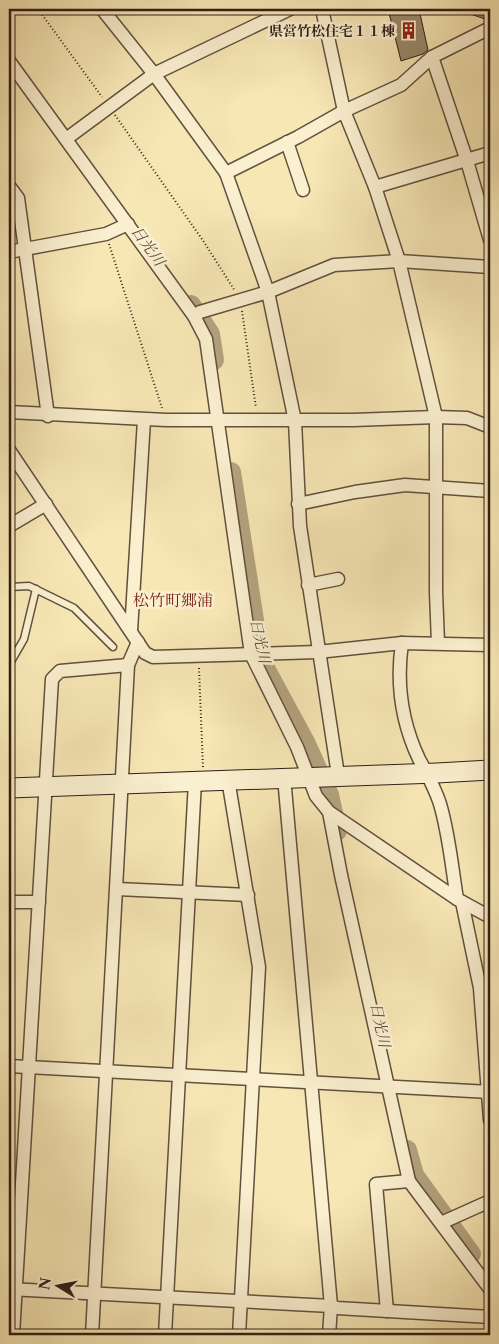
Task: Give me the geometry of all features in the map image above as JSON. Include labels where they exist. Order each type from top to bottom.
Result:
[{"type":"street","points":[[102,9],[154,74],[226,173],[268,292],[295,420],[298,504],[318,652],[322,776],[316,796],[332,814],[460,900],[490,917]]},
{"type":"street","points":[[69,137],[154,74],[290,9]]},
{"type":"street","points":[[322,9],[344,111],[375,187],[399,261],[436,417],[436,592],[438,643]]},
{"type":"street","points":[[226,173],[344,111],[401,85],[432,57],[490,28]]},
{"type":"street","points":[[432,57],[467,161],[490,240]]},
{"type":"street","points":[[9,61],[69,137],[128,224],[197,314],[206,339],[222,421],[256,654],[322,776]]},
{"type":"street","points":[[287,142],[303,190]]},
{"type":"street","points":[[375,187],[490,153]]},
{"type":"street","points":[[9,186],[18,198],[23,248],[48,416]]},
{"type":"street","points":[[9,252],[106,234],[128,224]]},
{"type":"street","points":[[197,314],[268,292],[334,265],[399,261],[490,267]]},
{"type":"street","points":[[9,412],[48,416],[222,421],[436,417],[467,418],[490,427]]},
{"type":"street","points":[[92,1335],[128,666],[135,637],[144,420]]},
{"type":"street","points":[[9,450],[145,653],[153,657],[318,652],[402,643],[490,645]]},
{"type":"street","points":[[298,504],[355,492],[405,485],[490,490]]},
{"type":"street","points":[[9,526],[46,504]]},
{"type":"street","points":[[308,585],[338,579]]},
{"type":"street","points":[[402,643],[398,681],[401,706],[408,734],[428,774],[440,806],[480,988],[490,1120]]},
{"type":"street","points":[[13,1335],[13,1289],[29,1067],[52,679],[55,674],[128,666]]},
{"type":"street","points":[[9,788],[284,777],[428,774],[490,770]]},
{"type":"street","points":[[284,777],[331,1306],[329,1335]]},
{"type":"street","points":[[228,779],[259,966],[239,1335]]},
{"type":"street","points":[[165,1335],[189,893],[199,780]]},
{"type":"street","points":[[332,814],[341,875],[392,1087],[409,1180],[444,1221],[490,1289]]},
{"type":"street","points":[[117,889],[248,895]]},
{"type":"street","points":[[9,902],[39,902]]},
{"type":"street","points":[[9,1066],[253,1081],[489,1092]]},
{"type":"street","points":[[388,1311],[376,1184],[409,1180]]},
{"type":"street","points":[[444,1221],[490,1201]]},
{"type":"street","points":[[13,1289],[241,1300],[490,1317]]},
{"type":"lane","points":[[9,587],[29,586],[74,608],[113,647]]},
{"type":"lane","points":[[9,665],[24,639],[36,589]]},
{"type":"path","points":[[38,9],[204,242],[241,299],[257,421]]},
{"type":"path","points":[[106,234],[166,420]]},
{"type":"path","points":[[198,656],[199,780]]},
{"type":"building","name":"県営竹松住宅１１棟","points":[[388,9],[419,9],[428,50],[423,54],[401,61]]},
{"type":"building","points":[[459,9],[487,9],[485,19]]},
{"type":"waterway","name":"日光川","points":[[191,305],[210,334],[214,360]]},
{"type":"waterway","name":"日光川","points":[[231,472],[260,659],[306,744],[329,795],[337,831]]},
{"type":"waterway","name":"日光川","points":[[407,1150],[414,1175],[471,1254]]},
{"type":"place","name":"県営竹松住宅１１棟","points":[[409,31]]},
{"type":"district","name":"松竹町郷浦","points":[[173,600]]}]
